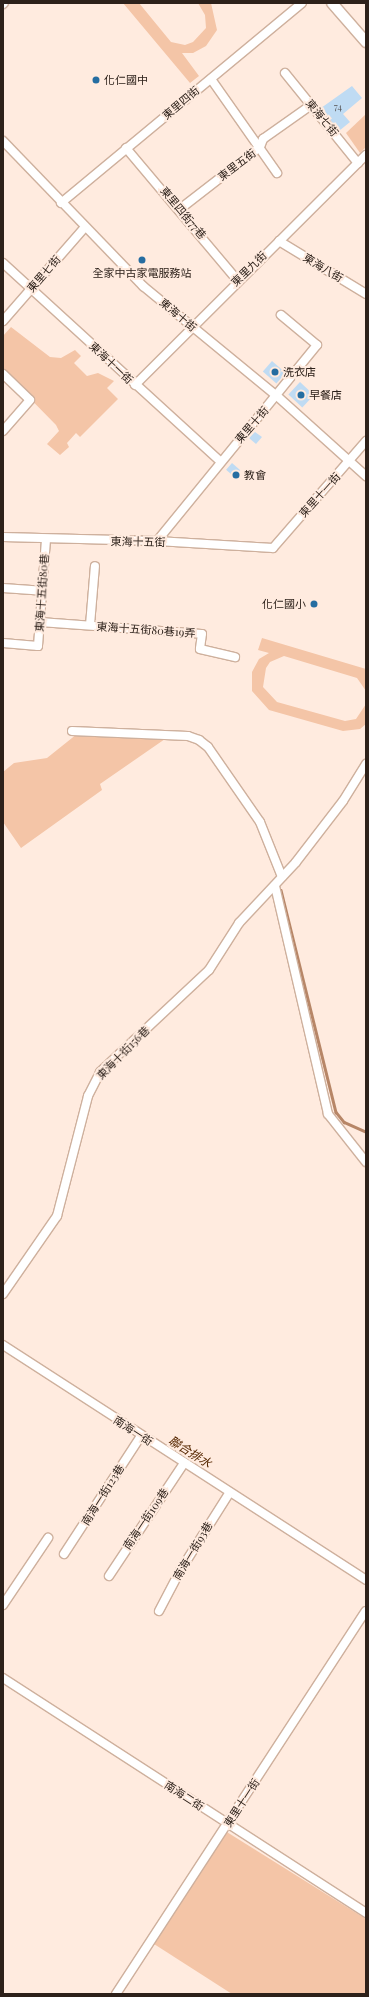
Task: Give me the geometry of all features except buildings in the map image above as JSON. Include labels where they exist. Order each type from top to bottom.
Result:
[{"type":"street","name":"東里四街","points":[[61,203],[302,3]]},
{"type":"street","points":[[332,3],[366,42]]},
{"type":"street","name":"東海七街","points":[[285,74],[358,163]]},
{"type":"street","points":[[211,79],[277,173]]},
{"type":"street","name":"東里五街","points":[[180,209],[260,147],[263,139],[311,105]]},
{"type":"street","name":"東海十街","points":[[3,141],[84,228],[144,286],[194,329],[277,396],[366,476]]},
{"type":"street","name":"東里四街77巷","points":[[126,148],[180,209],[237,280]]},
{"type":"street","name":"東里九街","points":[[135,385],[194,329],[237,280],[279,241],[366,155]]},
{"type":"street","name":"東里七街","points":[[3,321],[84,228]]},
{"type":"street","name":"東海八街","points":[[279,241],[366,294]]},
{"type":"street","name":"東海十一街","points":[[3,262],[30,289],[221,462]]},
{"type":"street","name":"東里十街","points":[[156,541],[277,396],[317,345],[281,315]]},
{"type":"street","points":[[3,374],[30,400],[3,431]]},
{"type":"street","name":"東里十一街","points":[[273,548],[366,441]]},
{"type":"street","name":"東海十五街","points":[[3,538],[156,541],[273,548]]},
{"type":"street","name":"東海十五街80巷","points":[[3,643],[38,646],[46,539]]},
{"type":"street","points":[[90,625],[95,566]]},
{"type":"street","points":[[3,588],[42,591]]},
{"type":"street","name":"東海十五街80巷19弄","points":[[40,622],[202,634],[200,649],[235,657]]},
{"type":"street","points":[[72,731],[188,736],[199,740],[208,747],[260,822],[282,877]]},
{"type":"street","name":"東海十街156巷","points":[[3,1294],[57,1216],[88,1096],[100,1072],[209,970],[239,923],[257,900],[274,886],[282,877],[343,801],[366,764]]},
{"type":"street","points":[[274,886],[328,1114],[366,1162]]},
{"type":"street","name":"南海一街","points":[[3,1346],[366,1580]]},
{"type":"street","name":"南海一街123巷","points":[[64,1554],[141,1436]]},
{"type":"street","name":"南海一街109巷","points":[[108,1576],[184,1463]]},
{"type":"street","name":"南海一街93巷","points":[[159,1611],[180,1571],[230,1492]]},
{"type":"street","points":[[3,1605],[48,1538]]},
{"type":"street","name":"東里十一街","points":[[116,1994],[228,1825],[366,1611]]},
{"type":"street","name":"南海二街","points":[[3,1678],[366,1913]]},
{"type":"shaded area","points":[[123,3],[139,3],[171,42],[185,45],[193,42],[206,28],[205,15],[198,3],[211,3],[217,30],[206,46],[193,53],[182,53],[199,76],[190,83]]},
{"type":"shaded area","points":[[366,114],[366,147],[360,153],[346,133]]},
{"type":"shaded area","points":[[11,327],[50,357],[61,358],[75,350],[81,356],[74,363],[87,376],[98,373],[114,381],[107,388],[118,399],[80,437],[76,433],[67,443],[69,447],[60,455],[47,444],[59,431],[56,425],[3,371],[3,336]]},
{"type":"shaded area","points":[[262,638],[366,669],[366,691],[357,678],[284,656],[270,662],[266,668],[263,687],[277,702],[345,721],[356,719],[366,704],[366,724],[360,729],[343,731],[269,710],[252,691],[252,672],[259,659],[269,653],[258,650]]},
{"type":"shaded area","points":[[77,734],[165,739],[100,784],[102,790],[21,848],[3,822],[3,772],[14,763],[47,758]]},
{"type":"shaded area","points":[[222,1829],[366,1919],[366,1994],[232,1994],[154,1944]]},
{"type":"waterway","points":[[281,890],[336,1112],[344,1122],[366,1132]]},
{"type":"place","name":"化仁國中","points":[[96,80]]},
{"type":"place","name":"全家中古家電服務站","points":[[142,260]]},
{"type":"place","name":"洗衣店","points":[[275,372]]},
{"type":"place","name":"早餐店","points":[[301,395]]},
{"type":"place","name":"教會","points":[[236,475]]},
{"type":"place","name":"化仁國小","points":[[314,604]]},
{"type":"water label","name":"聯合排水","points":[[190,1452]]}]
